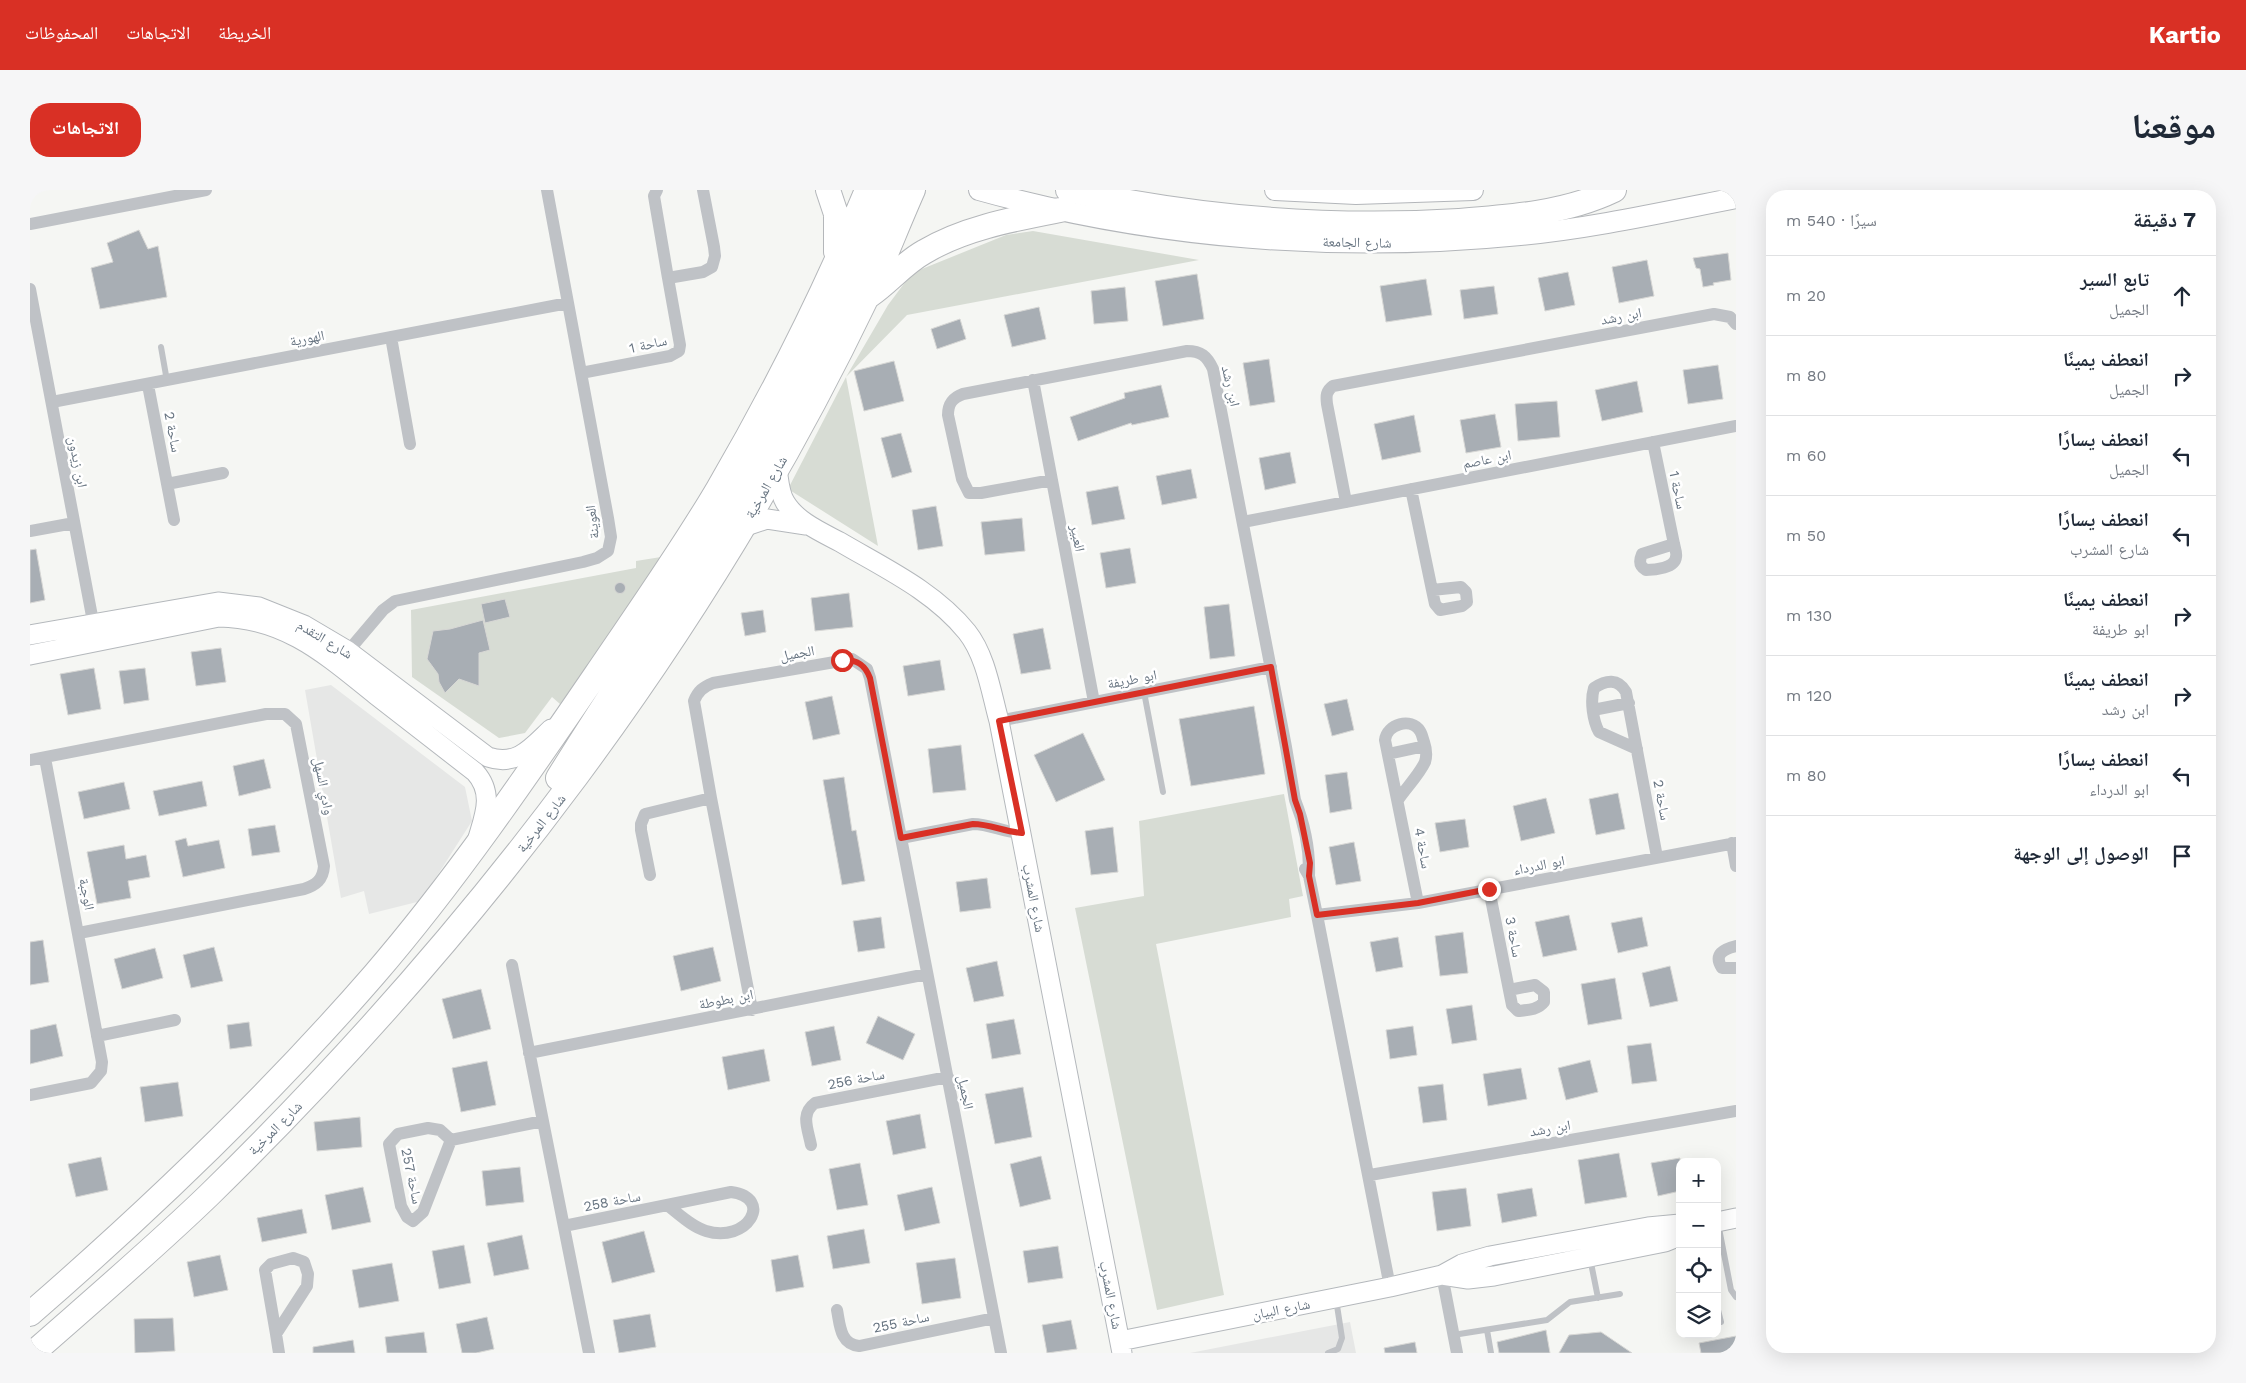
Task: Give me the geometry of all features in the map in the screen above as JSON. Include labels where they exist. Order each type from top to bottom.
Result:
[{"type":"highway","points":[[828,190],[837,224],[835,262]]},
{"type":"highway","points":[[30,1314],[206,1154],[281,1078],[375,973],[427,910],[573,707],[658,584],[718,489],[792,352],[867,190]]},
{"type":"highway","points":[[541,823],[552,786],[726,515],[765,448],[802,380],[852,279],[890,190]]},
{"type":"highway","name":"شارع المرخية","points":[[32,1353],[200,1204],[294,1109],[424,968],[541,823],[621,715],[744,527],[777,469],[867,298],[912,190]]},
{"type":"highway","points":[[867,298],[924,252],[943,243],[1064,200],[1160,207],[1281,220],[1380,224],[1488,219],[1547,212],[1576,205],[1614,190]]},
{"type":"main road","name":"شارع الجامعة","points":[[979,190],[1064,200],[1150,227],[1256,239],[1390,243],[1530,234],[1603,224],[1736,198]]},
{"type":"main road","points":[[1275,190],[1356,194],[1473,190]]},
{"type":"street","points":[[30,224],[206,190]]},
{"type":"street","name":"العوينة","points":[[343,657],[383,610],[395,601],[583,562],[603,556],[608,551],[611,537],[608,518],[547,190]]},
{"type":"street","name":"ساحة 1","points":[[581,373],[670,356],[679,351],[680,346],[654,196],[657,190]]},
{"type":"street","points":[[668,278],[703,272],[712,267],[714,246],[703,190]]},
{"type":"street","name":"ابن زيدون","points":[[30,289],[95,633]]},
{"type":"street","name":"الهورية","points":[[52,402],[568,303]]},
{"type":"street","name":"ابن رشد","points":[[1346,502],[1327,404],[1326,395],[1328,389],[1333,386],[1714,314],[1730,317],[1736,324]]},
{"type":"street","points":[[391,337],[410,444]]},
{"type":"street","name":"ابن رشد","points":[[1052,480],[981,493],[968,493],[962,479],[948,415],[948,406],[956,396],[1187,351],[1196,351],[1209,359],[1213,369],[1271,667],[1295,800],[1293,815],[1303,865],[1309,876],[1370,1176],[1390,1287]]},
{"type":"street","name":"العبير","points":[[1033,380],[1094,702]]},
{"type":"street","name":"ساحة 2","points":[[148,385],[174,520]]},
{"type":"street","name":"ابن عاصم","points":[[1243,522],[1736,426]]},
{"type":"street","name":"ساحة 1","points":[[1653,442],[1674,544]]},
{"type":"street","name":"شارع المشرب","points":[[777,469],[784,501],[793,513],[812,527],[920,589],[956,619],[969,633],[978,651],[999,721],[1121,1347]]},
{"type":"street","points":[[167,484],[223,473]]},
{"type":"street","points":[[1411,489],[1432,590]]},
{"type":"street","name":"شارع المشرب","points":[[744,527],[767,518],[812,527]]},
{"type":"street","points":[[30,531],[74,523]]},
{"type":"street","name":"شارع التقدم","points":[[30,655],[95,633],[203,604],[240,603],[259,606],[304,624],[482,779],[487,800],[476,844]]},
{"type":"street","name":"شارع التقدم","points":[[30,635],[95,633]]},
{"type":"street","name":"شارع التقدم","points":[[343,657],[488,757],[496,759],[513,759],[522,756],[573,707]]},
{"type":"street","name":"الجميل","points":[[752,1010],[694,701],[697,693],[704,686],[713,683],[852,659],[867,668],[870,678],[1001,1353]]},
{"type":"street","name":"ابو طريفة","points":[[999,721],[1271,667]]},
{"type":"street","name":"ساحة 2","points":[[1636,749],[1599,732],[1591,697],[1594,688],[1614,681],[1622,685],[1626,692],[1657,858]]},
{"type":"street","points":[[1594,710],[1629,703]]},
{"type":"street","name":"وادي السهل","points":[[30,760],[277,713],[292,718],[296,724],[324,866],[320,880],[315,885],[304,889],[79,933]]},
{"type":"street","name":"ساحة 4","points":[[1418,903],[1388,754],[1386,734],[1392,727],[1408,723],[1416,726],[1421,732],[1425,746]]},
{"type":"street","points":[[1388,754],[1425,746],[1425,761],[1398,800]]},
{"type":"street","name":"الوجبة","points":[[30,1095],[91,1083],[101,1071],[102,1062],[45,758]]},
{"type":"street","points":[[650,874],[641,830],[645,814],[711,798]]},
{"type":"street","points":[[901,838],[973,824],[983,824],[1010,832],[1022,833]]},
{"type":"street","points":[[1734,843],[1736,866]]},
{"type":"street","name":"ابو الدرداء","points":[[1317,915],[1418,903],[1734,843]]},
{"type":"street","name":"ساحة 3","points":[[1489,889],[1509,990]]},
{"type":"street","points":[[1736,946],[1720,952],[1718,958],[1722,968],[1736,968]]},
{"type":"street","points":[[512,965],[589,1353]]},
{"type":"street","name":"ابن بطوطة","points":[[530,1053],[927,974]]},
{"type":"street","points":[[97,1036],[175,1020]]},
{"type":"street","name":"ساحة 256","points":[[811,1145],[805,1116],[808,1108],[815,1103],[948,1077]]},
{"type":"street","name":"ابن رشد","points":[[1370,1176],[1736,1111]]},
{"type":"street","points":[[451,1140],[543,1121]]},
{"type":"street","name":"ساحة 257","points":[[428,1128],[440,1130],[451,1140],[423,1212],[417,1219],[410,1220],[401,1206],[389,1144],[398,1134],[428,1128]]},
{"type":"street","name":"ساحة 258","points":[[564,1226],[723,1193],[741,1194],[748,1198],[752,1203],[752,1219],[747,1225],[738,1230],[714,1233],[703,1231],[667,1205]]},
{"type":"street","name":"شارع البيان","points":[[1121,1347],[1442,1275],[1462,1264],[1490,1256],[1654,1226],[1676,1224]]},
{"type":"street","name":"شارع البيان","points":[[1442,1275],[1454,1278],[1481,1278],[1665,1242],[1676,1238]]},
{"type":"street","points":[[275,1352],[276,1334],[265,1270],[267,1266],[277,1261],[298,1258],[307,1266],[307,1286],[276,1334]]},
{"type":"street","points":[[1442,1275],[1457,1353]]},
{"type":"street","name":"ساحة 255","points":[[837,1310],[842,1335],[849,1344],[859,1346],[994,1318]]},
{"type":"lane","points":[[161,347],[167,381]]},
{"type":"lane","points":[[1144,692],[1163,792]]},
{"type":"lane","points":[[1724,1220],[1731,1290],[1736,1297]]},
{"type":"lane","points":[[1590,1257],[1598,1298]]},
{"type":"lane","points":[[1453,1335],[1548,1320],[1570,1302],[1620,1294]]},
{"type":"lane","points":[[1328,1353],[1341,1351],[1342,1338],[1336,1299]]},
{"type":"lane","points":[[1487,1330],[1491,1353]]},
{"type":"shaded area","points":[[1033,231],[1199,260],[907,315],[846,377],[888,305],[912,273],[1006,235]]},
{"type":"shaded area","points":[[846,377],[878,546],[788,489]]},
{"type":"shaded area","points":[[661,557],[602,647],[560,704],[552,697],[525,733],[499,738],[412,677],[411,610],[636,568],[636,561]]},
{"type":"shaded area","points":[[331,685],[465,787],[472,821],[421,901],[369,914],[364,891],[341,898],[305,690]]},
{"type":"shaded area","points":[[1284,794],[1303,896],[1289,899],[1291,917],[1156,944],[1224,1295],[1157,1310],[1075,908],[1144,896],[1139,821]]},
{"type":"shaded area","points":[[1350,1322],[1356,1353],[1190,1353]]},
{"type":"building","points":[[139,230],[148,249],[158,246],[167,297],[100,309],[91,268],[113,262],[107,243]]},
{"type":"building","points":[[1728,253],[1731,280],[1703,287],[1700,269],[1696,268],[1693,258]]},
{"type":"building","points":[[1647,260],[1654,296],[1619,303],[1612,267]]},
{"type":"building","points":[[1568,272],[1575,305],[1545,311],[1538,278]]},
{"type":"building","points":[[1197,274],[1204,319],[1163,326],[1155,281]]},
{"type":"building","points":[[1426,279],[1432,315],[1386,322],[1380,286]]},
{"type":"building","points":[[1494,286],[1498,314],[1464,319],[1460,290]]},
{"type":"building","points":[[1125,287],[1128,321],[1094,324],[1091,291]]},
{"type":"building","points":[[1039,307],[1046,339],[1012,347],[1004,315]]},
{"type":"building","points":[[960,319],[966,339],[937,349],[931,329]]},
{"type":"building","points":[[1269,359],[1275,402],[1250,406],[1243,363]]},
{"type":"building","points":[[894,361],[904,401],[864,411],[854,371]]},
{"type":"building","points":[[1718,365],[1723,399],[1688,404],[1683,370]]},
{"type":"building","points":[[1637,381],[1643,412],[1602,421],[1595,390]]},
{"type":"building","points":[[1161,385],[1169,417],[1132,425],[1131,423],[1078,441],[1070,417],[1125,398],[1124,393]]},
{"type":"building","points":[[1557,401],[1560,437],[1518,441],[1515,404]]},
{"type":"building","points":[[1495,414],[1501,447],[1466,453],[1460,420]]},
{"type":"building","points":[[1414,415],[1421,452],[1382,460],[1374,424]]},
{"type":"building","points":[[901,433],[912,472],[892,478],[881,438]]},
{"type":"building","points":[[1290,452],[1296,483],[1265,490],[1259,458]]},
{"type":"building","points":[[1191,469],[1197,498],[1162,505],[1156,476]]},
{"type":"building","points":[[1118,486],[1125,519],[1092,525],[1086,492]]},
{"type":"building","points":[[936,506],[943,546],[918,550],[912,510]]},
{"type":"building","points":[[1022,518],[1025,551],[985,555],[981,522]]},
{"type":"building","points":[[1130,548],[1136,583],[1106,588],[1100,553]]},
{"type":"building","points":[[36,549],[45,600],[30,603],[30,550]]},
{"type":"building","points":[[620,582],[626,588],[620,594],[614,588]]},
{"type":"building","points":[[849,593],[853,627],[815,631],[811,598]]},
{"type":"building","points":[[505,599],[510,617],[485,623],[481,604]]},
{"type":"building","points":[[1229,604],[1235,656],[1210,659],[1204,607]]},
{"type":"building","points":[[763,610],[766,632],[745,636],[741,613]]},
{"type":"building","points":[[483,620],[490,650],[479,653],[479,686],[459,679],[445,693],[439,682],[438,674],[427,659],[433,631],[450,629]]},
{"type":"building","points":[[1043,628],[1051,669],[1021,674],[1013,634]]},
{"type":"building","points":[[221,648],[226,682],[196,686],[191,652]]},
{"type":"building","points":[[940,660],[945,690],[908,696],[903,666]]},
{"type":"building","points":[[94,668],[101,709],[68,715],[60,674]]},
{"type":"building","points":[[145,668],[149,700],[124,704],[119,671]]},
{"type":"building","points":[[832,696],[840,734],[813,740],[805,702]]},
{"type":"building","points":[[1347,699],[1354,730],[1332,736],[1324,704]]},
{"type":"building","points":[[1254,706],[1265,774],[1191,786],[1179,719]]},
{"type":"building","points":[[1083,733],[1105,780],[1056,802],[1034,755]]},
{"type":"building","points":[[961,745],[966,790],[933,793],[928,749]]},
{"type":"building","points":[[264,759],[271,788],[239,796],[233,766]]},
{"type":"building","points":[[1347,772],[1352,809],[1330,813],[1325,775]]},
{"type":"building","points":[[844,777],[852,831],[856,830],[865,881],[842,885],[823,780]]},
{"type":"building","points":[[202,781],[207,806],[159,816],[153,791]]},
{"type":"building","points":[[124,782],[130,809],[84,819],[78,792]]},
{"type":"building","points":[[1618,793],[1625,829],[1596,835],[1589,799]]},
{"type":"building","points":[[1546,798],[1555,833],[1521,841],[1513,806]]},
{"type":"building","points":[[1465,819],[1469,847],[1440,852],[1435,823]]},
{"type":"building","points":[[275,825],[280,852],[252,856],[248,829]]},
{"type":"building","points":[[1113,827],[1118,872],[1091,875],[1085,831]]},
{"type":"building","points":[[186,838],[188,846],[219,840],[225,868],[183,877],[175,841]]},
{"type":"building","points":[[1354,842],[1361,881],[1336,885],[1329,847]]},
{"type":"building","points":[[124,845],[126,859],[146,855],[150,877],[128,881],[131,898],[97,904],[87,852]]},
{"type":"building","points":[[987,878],[991,908],[960,912],[956,882]]},
{"type":"building","points":[[1569,915],[1577,950],[1543,957],[1535,922]]},
{"type":"building","points":[[881,917],[885,948],[858,952],[853,921]]},
{"type":"building","points":[[1642,917],[1648,946],[1618,953],[1611,923]]},
{"type":"building","points":[[1463,932],[1468,973],[1440,976],[1435,936]]},
{"type":"building","points":[[1398,937],[1403,967],[1376,972],[1370,942]]},
{"type":"building","points":[[43,940],[49,982],[30,985],[30,942]]},
{"type":"building","points":[[214,947],[223,981],[191,988],[183,955]]},
{"type":"building","points":[[713,947],[721,981],[681,991],[673,956]]},
{"type":"building","points":[[155,948],[163,978],[122,989],[114,959]]},
{"type":"building","points":[[997,961],[1004,996],[974,1002],[966,968]]},
{"type":"building","points":[[1670,966],[1678,1001],[1650,1007],[1642,973]]},
{"type":"building","points":[[1615,978],[1622,1019],[1588,1025],[1581,984]]},
{"type":"building","points":[[481,989],[491,1029],[453,1039],[442,999]]},
{"type":"building","points":[[1472,1005],[1477,1040],[1452,1044],[1446,1009]]},
{"type":"building","points":[[878,1016],[915,1034],[903,1060],[866,1043]]},
{"type":"building","points":[[1014,1019],[1021,1054],[992,1059],[986,1024]]},
{"type":"building","points":[[249,1022],[252,1046],[230,1049],[227,1025]]},
{"type":"building","points":[[56,1024],[63,1056],[30,1064],[30,1030]]},
{"type":"building","points":[[834,1026],[841,1060],[812,1066],[805,1032]]},
{"type":"building","points":[[1413,1026],[1417,1055],[1390,1059],[1386,1030]]},
{"type":"building","points":[[1651,1043],[1657,1081],[1632,1084],[1627,1046]]},
{"type":"building","points":[[764,1049],[770,1081],[728,1090],[722,1057]]},
{"type":"building","points":[[1590,1060],[1598,1092],[1566,1100],[1558,1068]]},
{"type":"building","points":[[487,1061],[496,1105],[461,1112],[452,1068]]},
{"type":"building","points":[[1521,1068],[1527,1099],[1488,1106],[1483,1074]]},
{"type":"building","points":[[178,1082],[183,1116],[145,1122],[140,1087]]},
{"type":"building","points":[[1443,1084],[1447,1120],[1423,1123],[1418,1087]]},
{"type":"building","points":[[1023,1087],[1032,1137],[995,1144],[985,1094]]},
{"type":"building","points":[[920,1114],[926,1148],[893,1155],[886,1121]]},
{"type":"building","points":[[360,1117],[362,1147],[317,1151],[314,1122]]},
{"type":"building","points":[[1619,1153],[1627,1197],[1585,1204],[1578,1160]]},
{"type":"building","points":[[1041,1156],[1051,1199],[1020,1207],[1010,1164]]},
{"type":"building","points":[[101,1157],[108,1190],[76,1197],[68,1164]]},
{"type":"building","points":[[1676,1159],[1676,1192],[1658,1196],[1651,1163]]},
{"type":"building","points":[[860,1163],[868,1205],[837,1210],[829,1169]]},
{"type":"building","points":[[520,1167],[524,1202],[486,1206],[482,1171]]},
{"type":"building","points":[[363,1187],[371,1222],[332,1230],[325,1195]]},
{"type":"building","points":[[932,1187],[940,1223],[905,1231],[897,1195]]},
{"type":"building","points":[[1466,1188],[1471,1226],[1437,1231],[1432,1192]]},
{"type":"building","points":[[1532,1188],[1537,1216],[1502,1223],[1497,1194]]},
{"type":"building","points":[[302,1209],[307,1233],[262,1242],[257,1218]]},
{"type":"building","points":[[864,1229],[870,1263],[833,1269],[827,1236]]},
{"type":"building","points":[[644,1231],[655,1272],[612,1283],[602,1242]]},
{"type":"building","points":[[522,1235],[529,1269],[494,1276],[487,1243]]},
{"type":"building","points":[[464,1245],[471,1283],[439,1289],[432,1251]]},
{"type":"building","points":[[1058,1246],[1063,1278],[1028,1283],[1023,1251]]},
{"type":"building","points":[[220,1255],[228,1290],[194,1297],[187,1262]]},
{"type":"building","points":[[798,1255],[804,1287],[776,1292],[771,1260]]},
{"type":"building","points":[[955,1258],[961,1298],[922,1304],[916,1263]]},
{"type":"building","points":[[392,1263],[399,1301],[359,1308],[352,1270]]},
{"type":"building","points":[[650,1314],[656,1347],[619,1353],[613,1320]]},
{"type":"building","points":[[487,1317],[494,1349],[476,1353],[462,1353],[456,1324]]},
{"type":"building","points":[[173,1318],[175,1351],[135,1353],[134,1319]]},
{"type":"building","points":[[1071,1320],[1077,1349],[1047,1353],[1042,1325]]},
{"type":"building","points":[[1546,1330],[1550,1353],[1499,1353],[1497,1342]]},
{"type":"building","points":[[424,1332],[427,1353],[387,1353],[385,1337]]},
{"type":"building","points":[[1601,1332],[1632,1353],[1559,1353],[1569,1335]]},
{"type":"building","points":[[1736,1336],[1736,1353],[1701,1353],[1699,1343]]},
{"type":"building","points":[[353,1340],[355,1353],[313,1353],[313,1347]]},
{"type":"building","points":[[1415,1342],[1417,1353],[1385,1353],[1384,1348]]},
{"type":"route","points":[[842,660],[852,659],[867,668],[901,838],[973,824],[983,824],[1010,832],[1022,833],[999,721],[1271,667],[1295,800],[1300,814],[1310,863],[1309,876],[1317,915],[1418,903],[1489,889]]}]
